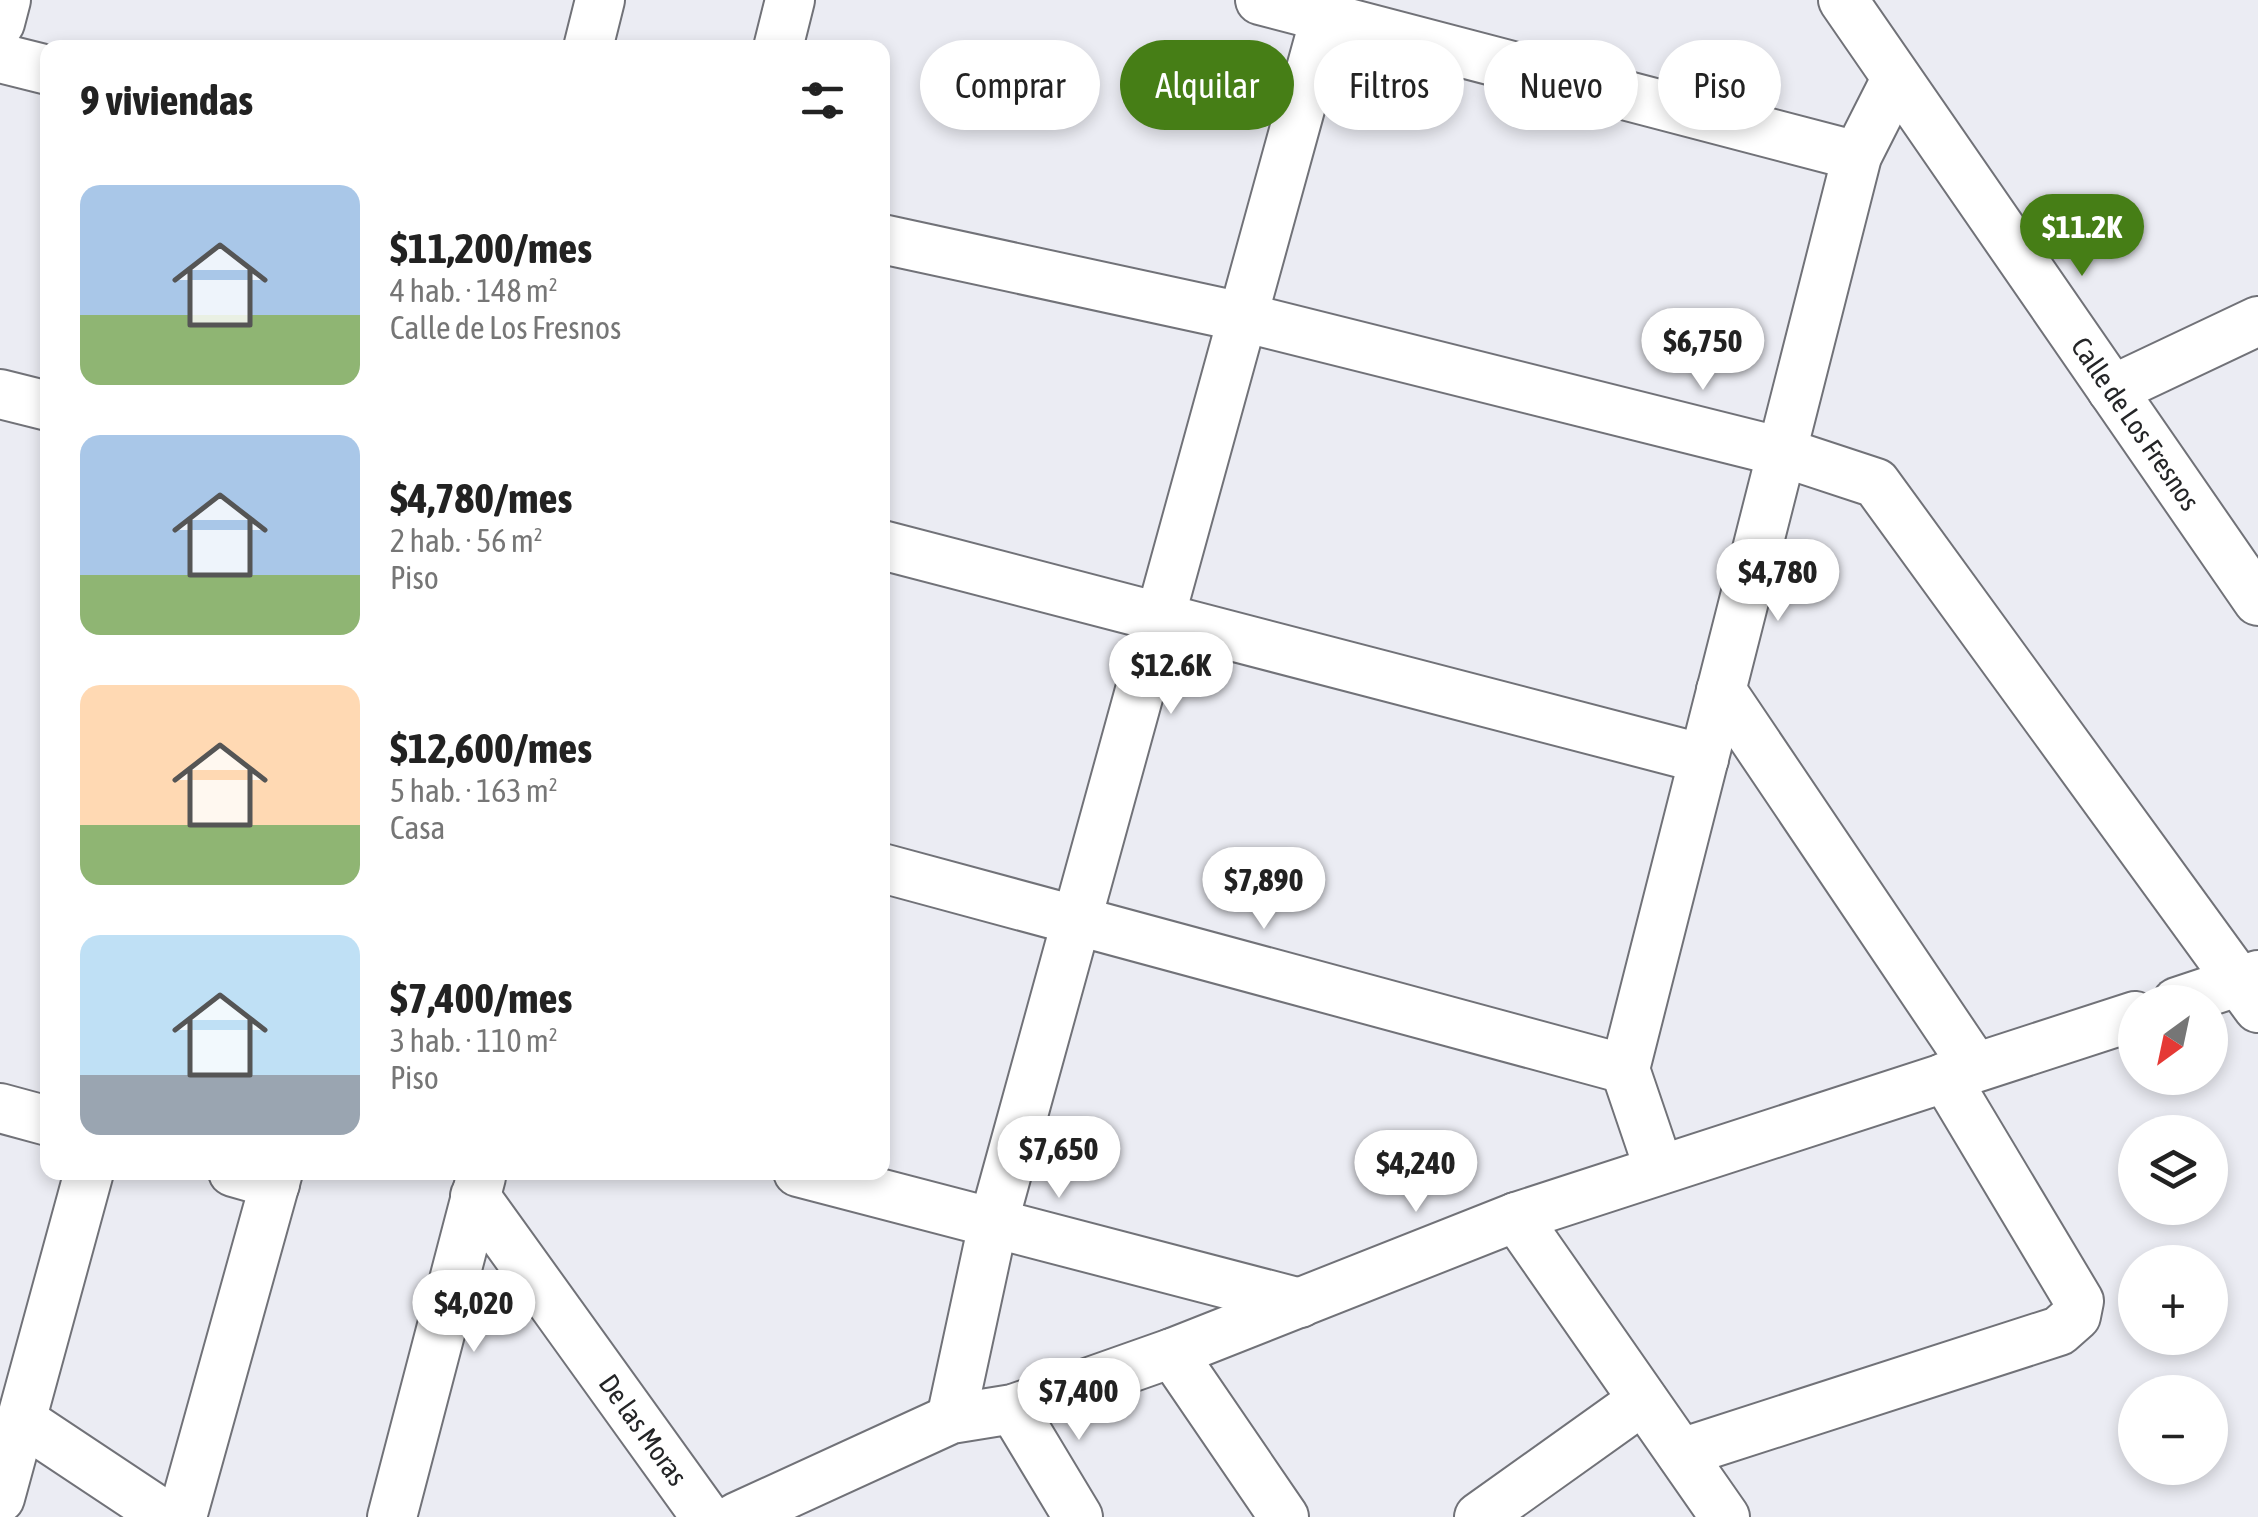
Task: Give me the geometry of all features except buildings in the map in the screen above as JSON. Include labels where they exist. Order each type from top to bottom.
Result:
[{"type":"street","points":[[0,23],[6,0]]},
{"type":"street","points":[[590,40],[600,0]]},
{"type":"street","points":[[780,40],[790,0]]},
{"type":"street","points":[[1260,0],[1327,8],[1857,156]]},
{"type":"street","name":"Calle de Los Fresnos","points":[[1843,0],[2258,602]]},
{"type":"street","points":[[952,1419],[994,1224],[1074,921],[1327,8]]},
{"type":"street","points":[[0,58],[40,68]]},
{"type":"street","points":[[1659,1168],[1624,1069],[1857,156],[1896,79]]},
{"type":"street","points":[[890,241],[1242,317],[1782,452],[1876,483],[2252,989]]},
{"type":"street","points":[[2112,390],[2258,320]]},
{"type":"street","points":[[0,394],[40,404]]},
{"type":"street","points":[[890,547],[1704,758]]},
{"type":"street","points":[[1681,1453],[2059,1332],[2076,1316],[2080,1301],[1960,1072],[1721,690]]},
{"type":"street","points":[[890,870],[1624,1069]]},
{"type":"street","points":[[737,1517],[952,1419],[1013,1409],[1172,1354],[1516,1217],[2118,1021]]},
{"type":"street","points":[[0,1108],[40,1120]]},
{"type":"street","points":[[0,1498],[87,1180]]},
{"type":"street","points":[[182,1517],[261,1180]]},
{"type":"street","points":[[828,1180],[1300,1303]]},
{"type":"street","points":[[392,1517],[479,1184]]},
{"type":"street","name":"De las Moras","points":[[479,1184],[706,1517]]},
{"type":"street","points":[[1516,1217],[1725,1517]]},
{"type":"street","points":[[1172,1354],[1284,1517]]},
{"type":"street","points":[[1479,1517],[1644,1400]]},
{"type":"street","points":[[1013,1409],[1078,1517]]},
{"type":"street","points":[[22,1420],[167,1517]]}]
